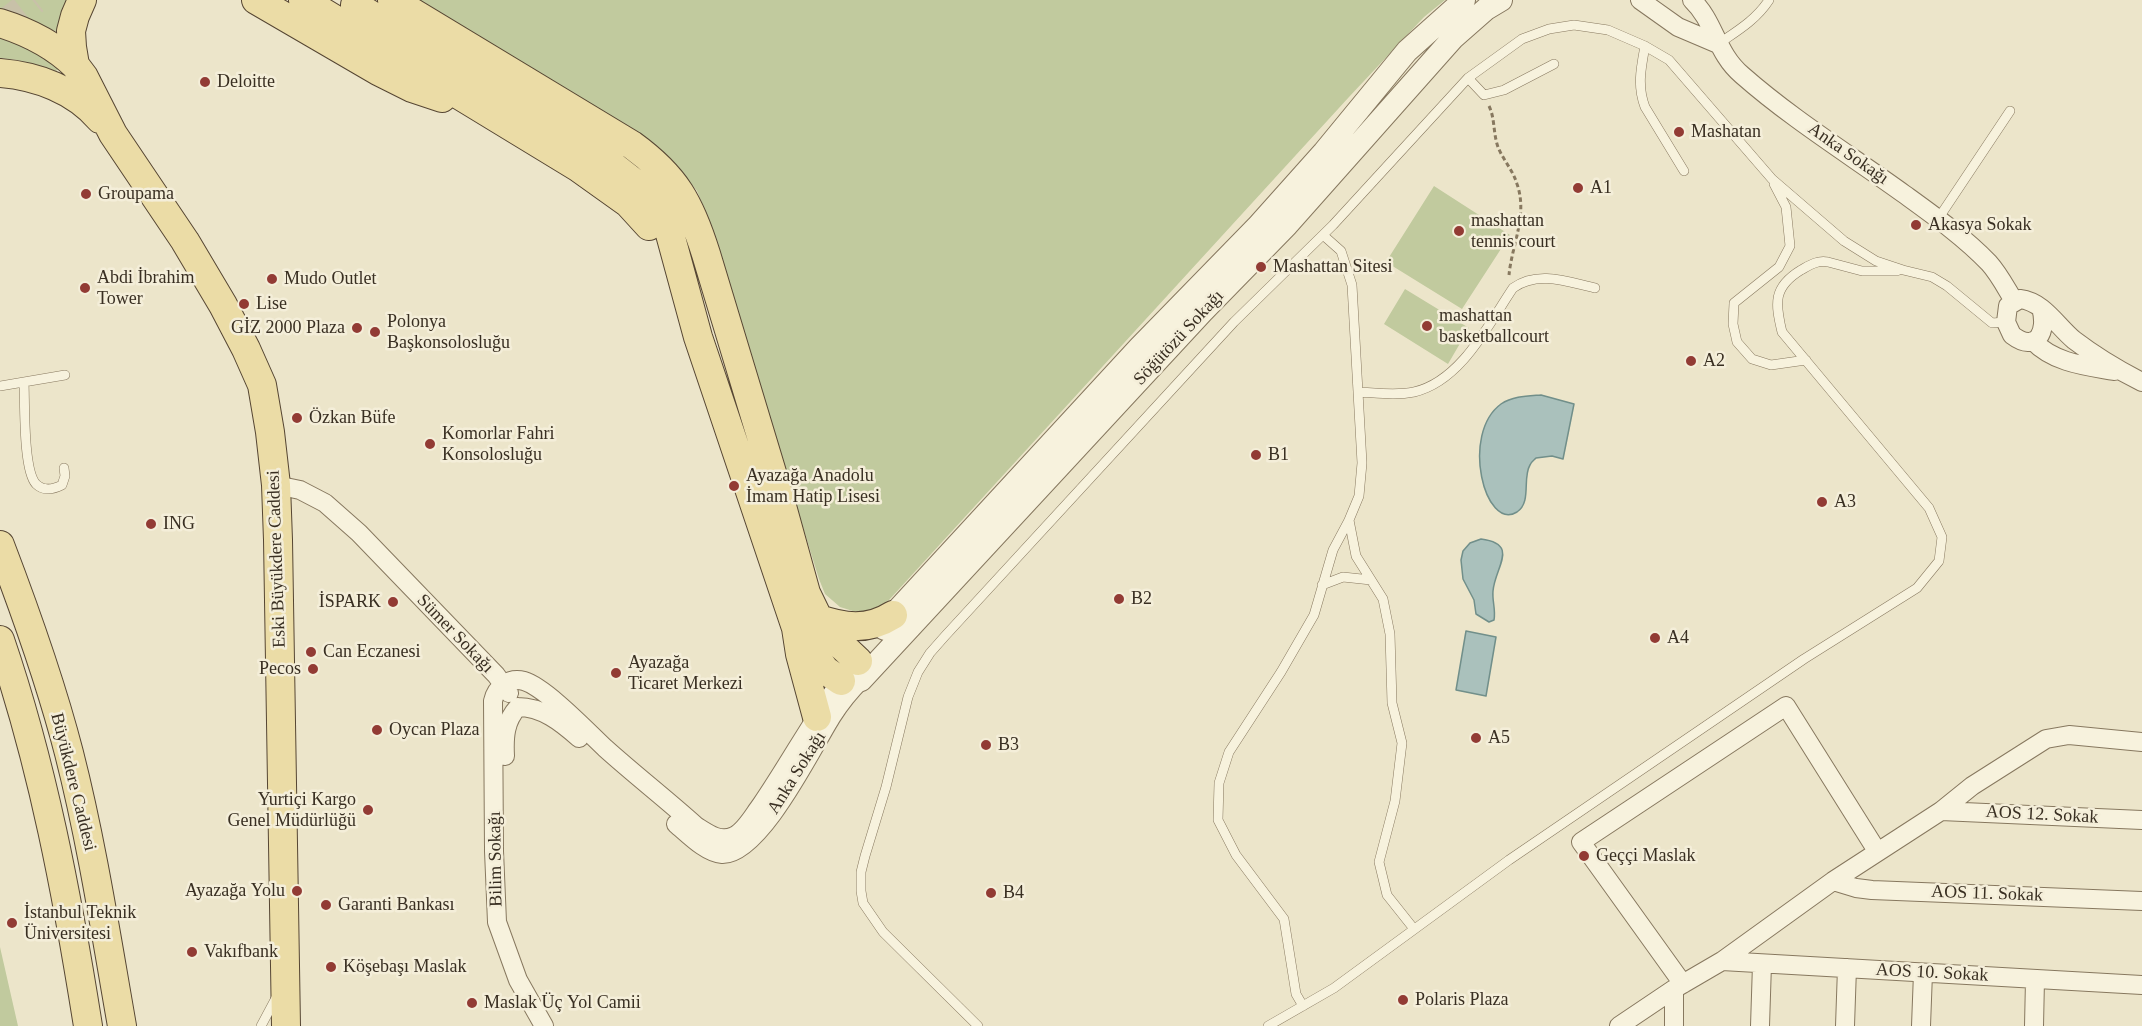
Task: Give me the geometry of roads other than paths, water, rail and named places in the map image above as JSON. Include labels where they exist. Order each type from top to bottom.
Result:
[{"type":"main road","points":[[75,65],[71,32],[82,0]]},
{"type":"main road","points":[[256,0],[368,66],[412,88],[442,98],[459,94]]},
{"type":"main road","points":[[303,0],[579,168],[628,203],[648,224],[667,252],[681,279]]},
{"type":"main road","points":[[392,0],[632,145],[660,167],[681,193],[695,219],[706,254],[806,593],[806,623],[800,654],[817,717]]},
{"type":"main road","points":[[355,5],[582,144],[619,169],[648,196],[667,223],[698,337],[806,623],[832,638],[853,674]]},
{"type":"main road","points":[[0,23],[32,34],[51,44],[75,65],[84,77],[114,134]]},
{"type":"main road","points":[[0,73],[27,77],[66,93],[95,112],[114,134]]},
{"type":"main road","name":"Eski Büyükdere Caddesi","points":[[114,134],[185,241],[223,306],[262,385],[267,410],[276,485],[286,1026]]},
{"type":"main road","name":"Büyükdere Caddesi","points":[[0,545],[68,752],[95,877],[122,1026]]},
{"type":"main road","points":[[806,623],[862,627],[873,625],[893,615]]},
{"type":"main road","name":"Büyükdere Caddesi","points":[[0,640],[40,774],[61,865],[88,1026]]},
{"type":"main road","points":[[0,695],[20,740],[40,774]]},
{"type":"street","name":"Söğütözü Sokağı","points":[[853,674],[893,615],[1139,348],[1257,227],[1324,152],[1407,51],[1464,0]]},
{"type":"street","name":"Söğütözü Sokağı","points":[[853,674],[1287,225],[1453,38],[1486,9],[1501,0]]},
{"type":"street","points":[[1640,0],[1678,27],[1718,44]]},
{"type":"street","name":"Anka Sokağı","points":[[1692,0],[1704,11],[1718,44],[1740,74],[1788,113],[1938,219],[1989,263],[2014,301]]},
{"type":"street","points":[[2120,372],[2075,364],[2049,354],[2033,341],[2017,339],[2012,335],[2006,322],[2008,306],[2020,299],[2039,305],[2074,339],[2120,372],[2142,382]]},
{"type":"street","points":[[2033,341],[2042,334],[2045,325],[2039,305]]},
{"type":"street","name":"Sümer Sokağı","points":[[276,485],[300,490],[325,503],[358,533],[503,684],[515,680],[532,685],[560,706],[696,826],[713,836],[723,846]]},
{"type":"street","name":"Anka Sokağı","points":[[723,846],[751,818],[817,717],[853,674]]},
{"type":"street","name":"Anka Sokağı","points":[[723,846],[740,848],[758,832],[801,771],[846,695],[853,674]]},
{"type":"street","points":[[503,684],[518,707],[538,709],[569,729],[700,845],[723,846]]},
{"type":"street","name":"Bilim Sokağı","points":[[503,684],[495,692],[493,711],[497,922],[518,980],[544,1026]]},
{"type":"street","points":[[1674,1026],[1678,987],[1581,842],[1786,706],[1877,851]]},
{"type":"street","name":"Bilim Sokağı","points":[[518,707],[509,716],[504,745],[508,911],[519,952],[556,1026]]},
{"type":"street","points":[[1619,1026],[1722,961],[1833,880],[1941,811],[1972,786],[2046,739],[2069,735],[2142,742]]},
{"type":"street","name":"AOS 12. Sokak","points":[[1941,811],[2142,820]]},
{"type":"street","name":"AOS 11. Sokak","points":[[1833,880],[1856,888],[1872,890],[2142,901]]},
{"type":"street","name":"AOS 10. Sokak","points":[[1722,961],[2142,985]]},
{"type":"street","points":[[1760,1026],[1762,964]]},
{"type":"street","points":[[1845,1026],[1846,968]]},
{"type":"street","points":[[1921,1026],[1923,973]]},
{"type":"street","points":[[2034,1026],[2035,980]]},
{"type":"lane","points":[[1718,44],[1753,20],[1769,0]]},
{"type":"lane","points":[[978,1026],[883,932],[863,903],[861,872],[886,787],[908,697],[918,672],[930,653],[945,636],[1234,322],[1323,235],[1468,78],[1522,39],[1549,29],[1574,25],[1608,30],[1645,46],[1669,60],[1772,179],[1855,249],[1876,261],[1924,274],[1947,286],[1992,323],[2006,322]]},
{"type":"lane","points":[[1645,46],[1639,78],[1641,98],[1684,171]]},
{"type":"lane","points":[[1468,78],[1485,95],[1504,90],[1554,64]]},
{"type":"lane","points":[[1938,219],[2010,111]]},
{"type":"lane","points":[[1772,179],[1786,207],[1790,246],[1779,267],[1734,303],[1733,324],[1737,342],[1752,359],[1772,365],[1806,360]]},
{"type":"lane","points":[[1303,1006],[1296,994],[1284,919],[1236,855],[1218,820],[1219,783],[1229,752],[1281,672],[1314,615],[1333,550],[1359,496],[1362,463],[1352,285],[1341,251],[1323,235]]},
{"type":"lane","points":[[1268,1026],[1334,988],[1509,860],[1804,660],[1917,588],[1939,561],[1942,537],[1929,508],[1782,332],[1776,307],[1782,286],[1793,275],[1820,261],[1871,272],[1903,270]]},
{"type":"lane","points":[[1359,392],[1393,394],[1414,392],[1433,386],[1447,377],[1462,363],[1513,288],[1529,279],[1539,278],[1595,288]]},
{"type":"lane","points":[[0,386],[66,375]]},
{"type":"lane","points":[[24,382],[27,447],[32,476],[36,484],[51,490],[62,485],[65,476],[64,468]]},
{"type":"lane","points":[[1349,520],[1356,556],[1383,599],[1390,634],[1392,704],[1401,743],[1395,801],[1379,862],[1387,895],[1413,929]]},
{"type":"lane","points":[[1323,585],[1343,577],[1371,580]]},
{"type":"lane","points":[[261,1026],[285,980]]},
{"type":"water","points":[[1541,395],[1574,404],[1563,459],[1552,456],[1536,458],[1528,470],[1526,496],[1522,508],[1517,512],[1505,514],[1495,508],[1487,495],[1480,457],[1482,436],[1489,418],[1501,404],[1516,398]]},
{"type":"water","points":[[1481,539],[1500,546],[1502,551],[1493,591],[1494,620],[1489,622],[1476,614],[1474,600],[1463,579],[1461,560],[1463,551],[1470,543]]},
{"type":"water","points":[[1466,631],[1496,637],[1486,696],[1456,690]]},
{"type":"tunnel","points":[[0,27],[35,0]]},
{"type":"place","name":"Deloitte","points":[[205,82]]},
{"type":"place","name":"Mashatan","points":[[1679,132]]},
{"type":"place","name":"A1","points":[[1578,188]]},
{"type":"place","name":"Groupama","points":[[86,194]]},
{"type":"place","name":"Akasya Sokak","points":[[1916,225]]},
{"type":"place","name":"mashattan tennis court","points":[[1459,231]]},
{"type":"place","name":"Mashattan Sitesi","points":[[1261,267]]},
{"type":"place","name":"Mudo Outlet","points":[[272,279]]},
{"type":"place","name":"Abdi İbrahim Tower","points":[[85,288]]},
{"type":"place","name":"Lise","points":[[244,304]]},
{"type":"place","name":"mashattan basketballcourt","points":[[1427,326]]},
{"type":"place","name":"GİZ 2000 Plaza","points":[[357,328]]},
{"type":"place","name":"Polonya Başkonsolosluğu","points":[[375,332]]},
{"type":"place","name":"A2","points":[[1691,361]]},
{"type":"place","name":"Özkan Büfe","points":[[297,418]]},
{"type":"place","name":"Komorlar Fahri Konsolosluğu","points":[[430,444]]},
{"type":"place","name":"B1","points":[[1256,455]]},
{"type":"place","name":"Ayazağa Anadolu İmam Hatip Lisesi","points":[[734,486]]},
{"type":"place","name":"A3","points":[[1822,502]]},
{"type":"place","name":"ING","points":[[151,524]]},
{"type":"place","name":"B2","points":[[1119,599]]},
{"type":"place","name":"İSPARK","points":[[393,602]]},
{"type":"place","name":"A4","points":[[1655,638]]},
{"type":"place","name":"Can Eczanesi","points":[[311,652]]},
{"type":"place","name":"Pecos","points":[[313,669]]},
{"type":"place","name":"Ayazağa Ticaret Merkezi","points":[[616,673]]},
{"type":"place","name":"Oycan Plaza","points":[[377,730]]},
{"type":"place","name":"A5","points":[[1476,738]]},
{"type":"place","name":"B3","points":[[986,745]]},
{"type":"place","name":"Yurtiçi Kargo Genel Müdürlüğü","points":[[368,810]]},
{"type":"place","name":"Geççi Maslak","points":[[1584,856]]},
{"type":"place","name":"Ayazağa Yolu","points":[[297,891]]},
{"type":"place","name":"B4","points":[[991,893]]},
{"type":"place","name":"Garanti Bankası","points":[[326,905]]},
{"type":"place","name":"İstanbul Teknik Üniversitesi","points":[[12,923]]},
{"type":"place","name":"Vakıfbank","points":[[192,952]]},
{"type":"place","name":"Köşebaşı Maslak","points":[[331,967]]},
{"type":"place","name":"Polaris Plaza","points":[[1403,1000]]},
{"type":"place","name":"Maslak Üç Yol Camii","points":[[472,1003]]}]
